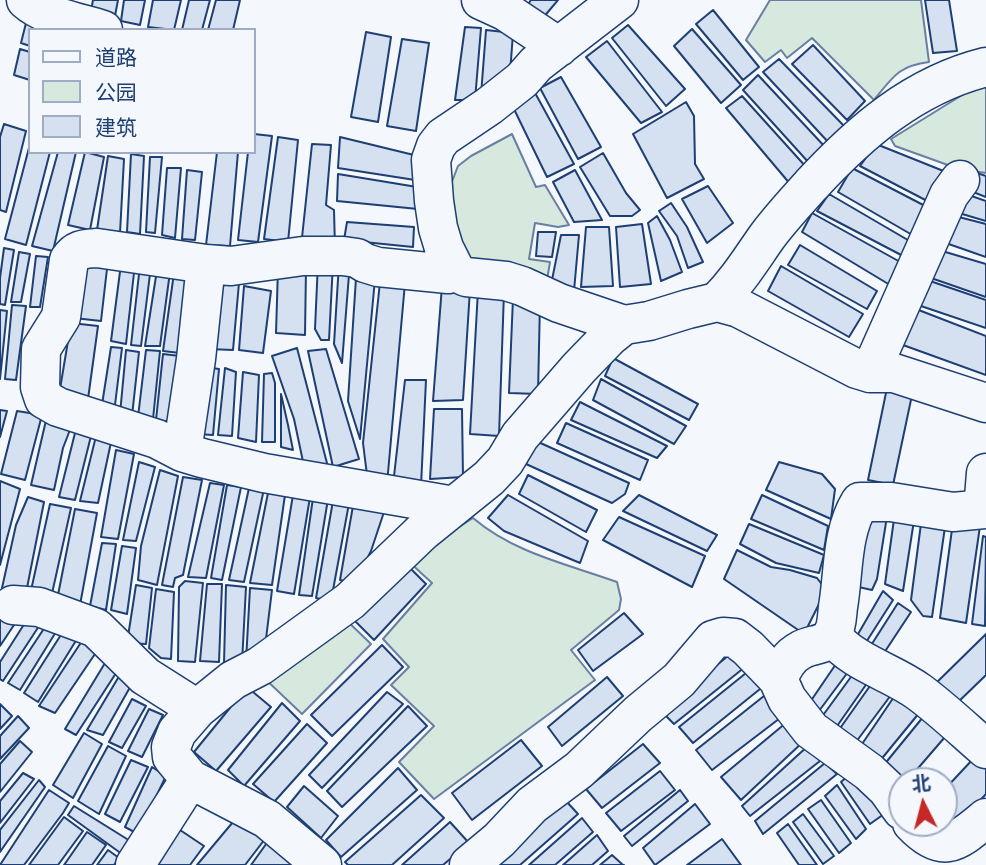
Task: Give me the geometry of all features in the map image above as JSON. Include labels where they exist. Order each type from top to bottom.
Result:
[{"type":"street","points":[[26,0],[60,17],[96,28]]},
{"type":"street","points":[[481,0],[505,11],[559,47]]},
{"type":"street","points":[[619,0],[536,64],[522,80],[489,106],[443,137],[431,160],[434,201],[444,248],[456,272],[466,277],[506,281],[522,286],[559,303],[624,326]]},
{"type":"street","points":[[717,302],[734,285],[766,238],[793,205],[832,163],[878,120],[929,88],[986,67]]},
{"type":"street","points":[[870,373],[949,195],[960,180]]},
{"type":"street","points":[[454,506],[264,473],[182,452],[157,439],[58,407],[44,399],[40,387],[41,349],[61,317],[69,260],[74,253],[97,248],[231,266],[266,260],[356,257],[378,267],[448,274],[456,272]]},
{"type":"street","points":[[182,452],[196,359],[206,264]]},
{"type":"street","points":[[322,865],[267,819],[190,779],[172,757],[171,747],[177,732],[197,709],[233,680],[294,644],[350,601],[422,532],[489,478],[505,461],[520,436],[579,368],[609,337],[624,326],[717,302],[739,308],[837,360],[870,373],[894,373],[986,403]]},
{"type":"street","points":[[778,679],[784,665],[793,655],[802,649],[824,644],[832,636],[850,523],[860,502],[891,502],[953,512],[986,509],[986,473]]},
{"type":"street","points":[[13,605],[39,607],[96,628],[145,676],[197,709]]},
{"type":"street","points":[[832,636],[853,658],[893,676],[920,693],[986,749]]},
{"type":"street","points":[[469,865],[499,840],[532,805],[579,770],[638,714],[679,680],[713,640],[723,637],[735,638],[778,679],[787,699],[811,730],[869,772],[888,790]]},
{"type":"street","points":[[135,865],[190,779]]},
{"type":"street","points":[[929,837],[943,843],[955,842],[986,818]]},
{"type":"green space","points":[[770,0],[921,0],[929,62],[903,70],[874,100],[812,38],[787,58],[781,50],[765,62],[746,40]]},
{"type":"green space","points":[[986,83],[986,173],[959,169],[895,146],[891,139]]},
{"type":"green space","points":[[512,134],[536,187],[545,185],[569,225],[558,227],[535,223],[529,259],[550,262],[545,292],[467,263],[448,192],[458,166]]},
{"type":"green space","points":[[473,518],[523,549],[617,582],[621,599],[619,610],[571,650],[595,680],[434,799],[399,762],[434,726],[391,685],[409,667],[383,639],[432,583],[407,560]]},
{"type":"green space","points":[[342,616],[371,644],[302,714],[262,676]]},
{"type":"building","points":[[93,0],[118,0],[114,21],[90,16]]},
{"type":"building","points":[[124,0],[145,0],[140,25],[121,21]]},
{"type":"building","points":[[153,0],[181,0],[174,28],[148,27]]},
{"type":"building","points":[[189,0],[210,0],[203,28],[182,28]]},
{"type":"building","points":[[216,0],[240,0],[233,28],[209,28]]},
{"type":"building","points":[[531,0],[558,0],[542,19],[526,7]]},
{"type":"building","points":[[925,0],[949,0],[957,51],[933,53]]},
{"type":"building","points":[[713,10],[759,67],[743,80],[696,24]]},
{"type":"building","points":[[28,15],[64,28],[28,28],[28,45],[21,43]]},
{"type":"building","points":[[628,25],[685,89],[666,106],[612,38]]},
{"type":"building","points":[[465,27],[481,28],[475,100],[455,100]]},
{"type":"building","points":[[692,29],[741,85],[721,103],[674,46]]},
{"type":"building","points":[[486,30],[513,33],[510,74],[481,95]]},
{"type":"building","points":[[366,32],[391,37],[378,122],[351,117]]},
{"type":"building","points":[[402,39],[429,43],[416,131],[387,126]]},
{"type":"building","points":[[607,41],[662,112],[641,123],[586,57]]},
{"type":"building","points":[[813,45],[865,101],[847,120],[792,64]]},
{"type":"building","points":[[20,49],[28,51],[28,79],[14,75]]},
{"type":"building","points":[[779,59],[846,128],[830,144],[763,72]]},
{"type":"building","points":[[758,75],[826,148],[810,164],[743,90]]},
{"type":"building","points":[[561,77],[601,147],[578,159],[540,88]]},
{"type":"building","points":[[534,91],[574,164],[547,177],[512,105]]},
{"type":"building","points":[[742,96],[807,168],[791,185],[726,108]]},
{"type":"building","points":[[686,102],[694,116],[695,164],[704,179],[667,198],[633,134]]},
{"type":"building","points":[[4,124],[26,131],[6,212],[0,210],[0,137]]},
{"type":"building","points":[[256,134],[272,136],[258,242],[238,240],[248,154],[256,154]]},
{"type":"building","points":[[278,137],[298,140],[288,242],[264,239]]},
{"type":"building","points":[[340,137],[418,156],[415,180],[338,168]]},
{"type":"building","points":[[312,144],[331,145],[326,205],[334,210],[335,248],[301,247]]},
{"type":"building","points":[[876,144],[951,174],[933,204],[860,166]]},
{"type":"building","points":[[28,152],[28,154],[49,154],[26,245],[5,239]]},
{"type":"building","points":[[603,153],[626,193],[640,210],[632,216],[610,216],[580,167]]},
{"type":"building","points":[[57,154],[76,154],[53,251],[32,246]]},
{"type":"building","points":[[85,154],[104,157],[90,230],[68,225]]},
{"type":"building","points":[[131,154],[144,156],[140,234],[127,232]]},
{"type":"building","points":[[217,154],[238,154],[230,246],[206,245]]},
{"type":"building","points":[[108,156],[124,159],[120,233],[97,230]]},
{"type":"building","points":[[150,157],[162,157],[155,233],[146,232]]},
{"type":"building","points":[[167,168],[181,168],[175,238],[162,235]]},
{"type":"building","points":[[852,168],[929,208],[914,236],[838,192]]},
{"type":"building","points":[[187,170],[202,172],[195,240],[182,239]]},
{"type":"building","points":[[575,170],[602,220],[574,222],[553,182]]},
{"type":"building","points":[[974,172],[986,176],[986,197],[963,188]]},
{"type":"building","points":[[338,174],[417,187],[418,209],[337,201]]},
{"type":"building","points":[[708,186],[733,223],[707,243],[682,199]]},
{"type":"building","points":[[960,192],[986,201],[986,221],[952,211]]},
{"type":"building","points":[[829,194],[913,243],[905,257],[817,211]]},
{"type":"building","points":[[671,203],[687,227],[703,262],[688,268],[677,236],[659,211]]},
{"type":"building","points":[[812,213],[902,263],[890,285],[802,232]]},
{"type":"building","points":[[951,215],[986,224],[986,257],[940,241]]},
{"type":"building","points":[[657,216],[682,272],[661,281],[648,223]]},
{"type":"building","points":[[347,222],[414,227],[413,247],[344,240]]},
{"type":"building","points":[[642,224],[651,284],[620,287],[616,227]]},
{"type":"building","points":[[586,227],[609,227],[613,286],[581,287]]},
{"type":"building","points":[[538,232],[556,232],[552,257],[536,256]]},
{"type":"building","points":[[561,235],[579,235],[574,291],[550,290]]},
{"type":"building","points":[[800,245],[877,291],[867,309],[788,265]]},
{"type":"building","points":[[4,248],[14,250],[5,305],[0,304]]},
{"type":"building","points":[[942,251],[986,264],[986,297],[931,278]]},
{"type":"building","points":[[19,252],[30,254],[21,302],[11,302]]},
{"type":"building","points":[[36,256],[48,257],[40,307],[30,307]]},
{"type":"building","points":[[81,258],[108,260],[101,321],[74,318]]},
{"type":"building","points":[[318,262],[333,263],[329,340],[321,340],[315,329]]},
{"type":"building","points":[[350,262],[342,363],[334,344],[339,263]]},
{"type":"building","points":[[121,264],[135,264],[126,344],[111,341]]},
{"type":"building","points":[[140,265],[151,266],[141,346],[131,345]]},
{"type":"building","points":[[781,266],[863,314],[849,337],[768,291]]},
{"type":"building","points":[[278,268],[306,268],[305,335],[276,333]]},
{"type":"building","points":[[157,270],[170,272],[160,346],[145,346]]},
{"type":"building","points":[[174,273],[192,276],[180,353],[163,351]]},
{"type":"building","points":[[356,278],[375,279],[360,439],[348,401]]},
{"type":"building","points":[[927,280],[986,300],[986,328],[918,305]]},
{"type":"building","points":[[217,282],[239,283],[233,350],[209,349]]},
{"type":"building","points":[[380,282],[405,283],[387,484],[368,483],[363,443]]},
{"type":"building","points":[[244,286],[271,291],[263,353],[239,350]]},
{"type":"building","points":[[442,286],[470,289],[463,400],[433,401]]},
{"type":"building","points":[[478,290],[504,292],[499,436],[470,434]]},
{"type":"building","points":[[513,298],[540,301],[538,394],[509,393]]},
{"type":"building","points":[[12,305],[26,306],[16,380],[5,379]]},
{"type":"building","points":[[916,309],[986,336],[986,375],[903,345]]},
{"type":"building","points":[[0,310],[7,311],[0,379]]},
{"type":"building","points":[[71,323],[98,326],[88,399],[59,395]]},
{"type":"building","points":[[111,347],[122,348],[114,413],[101,411]]},
{"type":"building","points":[[297,348],[328,467],[305,471],[294,419],[272,356]]},
{"type":"building","points":[[326,349],[359,459],[333,467],[308,351]]},
{"type":"building","points":[[126,350],[139,352],[132,416],[120,414]]},
{"type":"building","points":[[146,350],[160,351],[153,419],[138,417]]},
{"type":"building","points":[[163,354],[180,356],[172,422],[156,420]]},
{"type":"building","points":[[613,358],[698,404],[689,420],[605,376]]},
{"type":"building","points":[[205,367],[219,369],[213,435],[197,434]]},
{"type":"building","points":[[225,368],[236,372],[232,436],[218,435]]},
{"type":"building","points":[[243,372],[259,375],[256,442],[238,438]]},
{"type":"building","points":[[272,373],[275,383],[275,442],[262,442],[264,374]]},
{"type":"building","points":[[601,379],[686,426],[674,444],[593,400]]},
{"type":"building","points":[[405,380],[426,380],[421,486],[393,485]]},
{"type":"building","points":[[887,388],[912,395],[893,485],[868,480]]},
{"type":"building","points":[[281,394],[288,425],[293,450],[281,447]]},
{"type":"building","points":[[580,402],[667,446],[657,458],[571,420]]},
{"type":"building","points":[[434,409],[462,409],[463,477],[430,479]]},
{"type":"building","points":[[0,410],[7,411],[0,437]]},
{"type":"building","points":[[17,411],[42,415],[25,480],[1,474]]},
{"type":"building","points":[[47,416],[73,422],[63,448],[54,490],[31,485]]},
{"type":"building","points":[[566,423],[648,460],[640,480],[557,443]]},
{"type":"building","points":[[77,425],[93,428],[75,500],[59,497]]},
{"type":"building","points":[[98,428],[113,433],[98,503],[80,501]]},
{"type":"building","points":[[536,441],[629,483],[625,494],[612,503],[526,464]]},
{"type":"building","points":[[116,450],[134,454],[118,539],[101,537]]},
{"type":"building","points":[[139,462],[155,467],[136,541],[123,540]]},
{"type":"building","points":[[779,462],[822,474],[835,489],[831,519],[766,490]]},
{"type":"building","points":[[160,470],[178,476],[157,585],[138,580],[141,546]]},
{"type":"building","points":[[528,475],[597,510],[586,532],[519,494]]},
{"type":"building","points":[[183,477],[202,480],[183,575],[175,578],[173,587],[162,585]]},
{"type":"building","points":[[0,481],[20,489],[0,565]]},
{"type":"building","points":[[210,483],[224,485],[206,578],[188,577]]},
{"type":"building","points":[[227,485],[241,487],[222,580],[211,578]]},
{"type":"building","points":[[249,488],[264,489],[244,582],[229,580]]},
{"type":"building","points":[[269,488],[286,488],[272,585],[250,583]]},
{"type":"building","points":[[294,489],[311,491],[294,594],[277,591]]},
{"type":"building","points":[[314,491],[329,493],[312,596],[299,595]]},
{"type":"building","points":[[334,495],[350,498],[331,601],[316,598]]},
{"type":"building","points":[[508,495],[588,541],[580,563],[504,531],[488,518]]},
{"type":"building","points":[[639,495],[717,535],[707,551],[623,511]]},
{"type":"building","points":[[762,495],[828,526],[824,550],[751,519]]},
{"type":"building","points":[[28,497],[44,502],[26,593],[2,588],[16,525]]},
{"type":"building","points":[[354,500],[386,506],[371,551],[355,583],[340,580]]},
{"type":"building","points":[[50,504],[71,508],[51,598],[30,595]]},
{"type":"building","points":[[869,508],[888,510],[877,579],[872,590],[854,586]]},
{"type":"building","points":[[75,509],[97,513],[80,605],[57,600]]},
{"type":"building","points":[[895,512],[915,514],[903,591],[885,584]]},
{"type":"building","points":[[922,516],[946,520],[932,617],[923,616],[911,600]]},
{"type":"building","points":[[619,517],[705,556],[692,587],[603,540]]},
{"type":"building","points":[[953,522],[980,526],[966,623],[940,618]]},
{"type":"building","points":[[749,524],[824,555],[819,573],[776,563],[740,544]]},
{"type":"building","points":[[983,536],[986,537],[985,626],[972,624]]},
{"type":"building","points":[[102,543],[116,544],[106,610],[90,606]]},
{"type":"building","points":[[122,546],[136,548],[127,614],[111,610]]},
{"type":"building","points":[[737,550],[771,567],[817,578],[826,590],[804,634],[724,579]]},
{"type":"building","points":[[408,566],[426,584],[374,640],[349,615]]},
{"type":"building","points":[[185,581],[203,583],[195,662],[178,661],[179,587]]},
{"type":"building","points":[[207,584],[222,584],[219,662],[200,661]]},
{"type":"building","points":[[136,585],[152,588],[146,644],[127,643]]},
{"type":"building","points":[[226,585],[246,587],[242,663],[224,663]]},
{"type":"building","points":[[250,588],[272,590],[265,647],[246,661]]},
{"type":"building","points":[[156,589],[174,592],[171,659],[161,658],[149,648]]},
{"type":"building","points":[[883,591],[893,600],[863,647],[854,641]]},
{"type":"building","points":[[898,603],[911,612],[880,659],[868,650]]},
{"type":"building","points":[[624,613],[643,634],[593,671],[578,650]]},
{"type":"building","points":[[30,615],[43,620],[3,681],[0,679],[0,662]]},
{"type":"building","points":[[0,616],[14,625],[0,646]]},
{"type":"building","points":[[49,621],[59,627],[20,690],[8,683]]},
{"type":"building","points":[[64,630],[77,639],[38,702],[24,693]]},
{"type":"building","points":[[986,634],[986,675],[954,706],[931,688]]},
{"type":"building","points":[[82,641],[97,651],[55,713],[39,706]]},
{"type":"building","points":[[382,645],[403,667],[332,736],[311,715]]},
{"type":"building","points":[[734,651],[745,667],[674,724],[661,711]]},
{"type":"building","points":[[838,661],[851,668],[816,715],[806,708]]},
{"type":"building","points":[[105,663],[118,670],[76,735],[65,729]]},
{"type":"building","points":[[751,669],[765,685],[693,743],[679,727]]},
{"type":"building","points":[[856,670],[870,679],[835,729],[821,718]]},
{"type":"building","points":[[121,673],[133,682],[103,735],[87,730]]},
{"type":"building","points":[[877,676],[897,687],[853,746],[836,734]]},
{"type":"building","points":[[607,677],[623,696],[562,746],[548,727]]},
{"type":"building","points":[[247,687],[271,707],[216,771],[194,752]]},
{"type":"building","points":[[774,688],[788,712],[712,770],[696,750]]},
{"type":"building","points":[[900,688],[924,707],[879,762],[860,747]]},
{"type":"building","points":[[387,692],[403,704],[322,788],[309,775]]},
{"type":"building","points":[[132,699],[146,706],[122,748],[109,742]]},
{"type":"building","points":[[282,703],[300,721],[244,786],[228,770]]},
{"type":"building","points":[[0,704],[12,716],[0,729]]},
{"type":"building","points":[[408,706],[427,726],[342,807],[327,791]]},
{"type":"building","points":[[149,709],[163,715],[142,757],[128,751]]},
{"type":"building","points":[[928,711],[951,730],[919,767],[888,767],[888,770],[883,766]]},
{"type":"building","points":[[18,716],[29,728],[0,759],[0,736]]},
{"type":"building","points":[[787,722],[804,741],[741,800],[721,777]]},
{"type":"building","points":[[307,724],[327,743],[274,802],[253,784]]},
{"type":"building","points":[[84,733],[102,744],[73,798],[53,785]]},
{"type":"building","points":[[521,740],[542,766],[472,820],[452,793]]},
{"type":"building","points":[[20,741],[32,752],[0,792],[0,764]]},
{"type":"building","points":[[643,744],[660,763],[602,808],[586,789]]},
{"type":"building","points":[[809,745],[820,761],[750,816],[742,806]]},
{"type":"building","points":[[108,746],[126,756],[99,814],[78,801]]},
{"type":"building","points":[[974,758],[986,767],[986,794],[958,822],[958,775]]},
{"type":"building","points":[[131,760],[148,767],[120,822],[105,814]]},
{"type":"building","points":[[825,763],[837,774],[763,834],[755,821]]},
{"type":"building","points":[[152,767],[166,776],[138,834],[125,827]]},
{"type":"building","points":[[398,768],[417,790],[341,857],[326,840]]},
{"type":"building","points":[[660,771],[675,790],[621,831],[606,813]]},
{"type":"building","points":[[23,773],[34,779],[0,823],[0,801]]},
{"type":"building","points":[[849,775],[884,814],[870,824],[841,782]]},
{"type":"building","points":[[39,780],[45,787],[0,852],[0,830]]},
{"type":"building","points":[[837,785],[866,829],[856,839],[825,796]]},
{"type":"building","points":[[304,786],[338,816],[321,838],[287,807]]},
{"type":"building","points":[[49,790],[69,803],[63,813],[24,865],[0,865]]},
{"type":"building","points":[[680,790],[688,801],[632,846],[624,836]]},
{"type":"building","points":[[421,795],[444,818],[392,865],[348,865],[345,862]]},
{"type":"building","points":[[821,800],[851,843],[839,853],[808,809]]},
{"type":"building","points":[[566,801],[578,814],[520,865],[488,865]]},
{"type":"building","points":[[695,804],[710,824],[655,865],[643,848]]},
{"type":"building","points":[[74,806],[135,844],[126,857],[68,815]]},
{"type":"building","points":[[803,814],[834,856],[823,864],[793,822]]},
{"type":"building","points":[[238,816],[265,839],[245,865],[197,865]]},
{"type":"building","points":[[64,817],[83,831],[58,865],[29,865]]},
{"type":"building","points":[[582,818],[593,832],[555,865],[529,865]]},
{"type":"building","points":[[450,822],[469,843],[443,865],[402,865]]},
{"type":"building","points":[[788,824],[817,865],[799,865],[777,833]]},
{"type":"building","points":[[177,828],[204,846],[190,865],[152,865]]},
{"type":"building","points":[[87,832],[106,845],[92,865],[64,865]]},
{"type":"building","points":[[597,835],[608,851],[592,865],[563,865]]},
{"type":"building","points":[[722,839],[741,865],[687,865]]},
{"type":"building","points":[[269,840],[297,865],[251,865]]},
{"type":"building","points":[[108,850],[119,858],[114,865],[97,865]]},
{"type":"building","points":[[612,855],[623,865],[600,865]]}]
